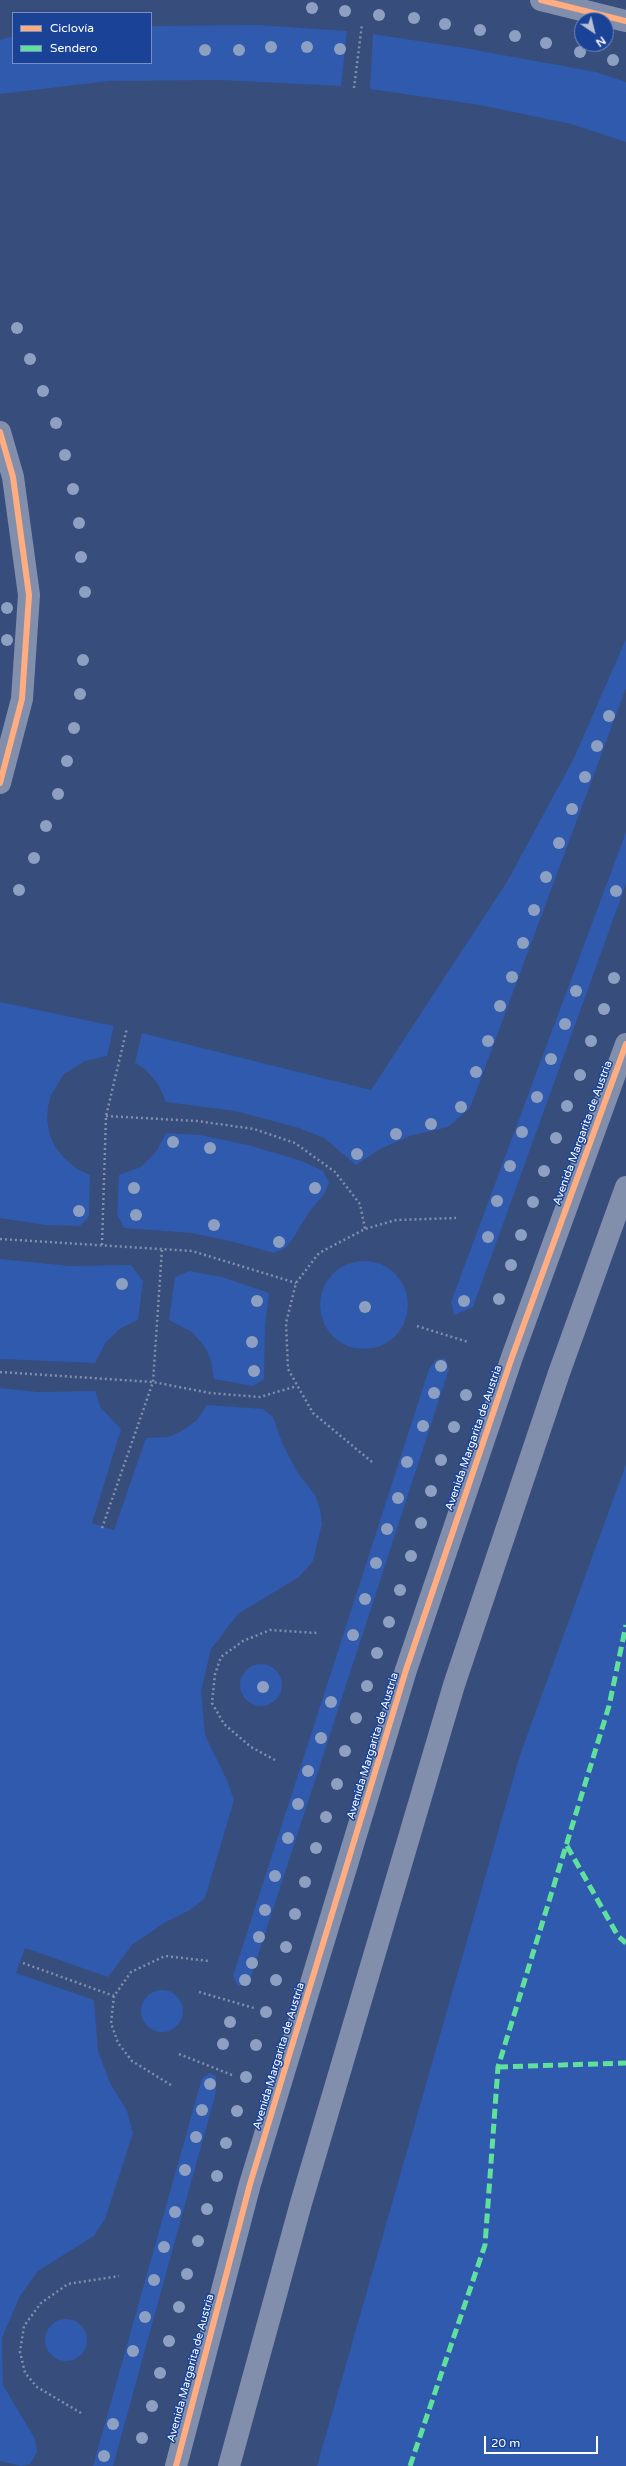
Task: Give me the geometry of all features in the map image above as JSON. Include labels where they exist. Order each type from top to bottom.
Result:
[{"type":"street","points":[[541,0],[626,21]]},
{"type":"street","points":[[0,432],[13,477],[29,595],[22,699],[0,783]]},
{"type":"street","name":"Avenida Margarita de Austria","points":[[176,2466],[250,2184],[406,1670],[512,1357],[626,1044]]},
{"type":"street","points":[[229,2466],[301,2203],[454,1685],[559,1373],[626,1186]]},
{"type":"path","points":[[354,88],[362,24]]},
{"type":"path","points":[[102,1244],[106,1116],[127,1028]]},
{"type":"path","points":[[106,1116],[197,1121],[254,1129],[295,1143],[335,1172],[360,1204],[365,1229]]},
{"type":"path","points":[[372,1462],[313,1413],[288,1370],[286,1323],[296,1283],[319,1253],[365,1229],[396,1220],[456,1218]]},
{"type":"path","points":[[0,1239],[102,1244],[192,1251],[296,1283]]},
{"type":"path","points":[[102,1528],[153,1382],[162,1249]]},
{"type":"path","points":[[417,1326],[468,1342]]},
{"type":"path","points":[[0,1372],[153,1382],[210,1393],[260,1397],[297,1386]]},
{"type":"path","points":[[275,1760],[250,1747],[224,1724],[212,1702],[215,1674],[221,1657],[243,1641],[270,1630],[317,1633]]},
{"type":"path","points":[[170,2085],[132,2061],[118,2044],[111,2023],[114,1996],[131,1972],[165,1956],[209,1961]]},
{"type":"path","points":[[23,1963],[114,1996]]},
{"type":"path","points":[[199,1992],[254,2008]]},
{"type":"path","points":[[179,2054],[232,2075]]},
{"type":"path","points":[[81,2413],[37,2387],[25,2372],[20,2352],[24,2326],[41,2304],[68,2284],[119,2276]]},
{"type":"shaded area","points":[[258,25],[347,31],[341,86],[221,80],[109,81],[0,94],[0,40],[12,36],[12,64],[152,64],[152,26]]},
{"type":"shaded area","points":[[373,34],[464,48],[596,72],[626,82],[626,142],[571,124],[480,105],[370,89]]},
{"type":"shaded area","points":[[626,639],[626,688],[470,1108],[448,1127],[410,1136],[380,1149],[356,1165],[324,1138],[299,1128],[235,1111],[166,1102],[158,1084],[145,1069],[135,1063],[142,1033],[371,1090],[508,880],[574,758]]},
{"type":"shaded area","points":[[626,832],[626,884],[473,1307],[454,1315],[451,1302]]},
{"type":"shaded area","points":[[0,1002],[114,1026],[107,1056],[85,1061],[64,1074],[51,1095],[48,1107],[47,1119],[50,1136],[56,1148],[64,1158],[77,1169],[90,1175],[89,1216],[80,1226],[45,1225],[0,1218]]},
{"type":"shaded area","points":[[166,1133],[200,1135],[248,1145],[302,1161],[323,1171],[329,1182],[325,1193],[309,1212],[292,1240],[285,1248],[274,1253],[234,1242],[192,1233],[124,1228],[117,1214],[119,1175],[141,1167],[156,1152]]},
{"type":"shaded area","points":[[0,1259],[70,1266],[131,1265],[143,1281],[138,1320],[121,1328],[106,1342],[95,1363],[0,1359]]},
{"type":"shaded area","points":[[364,1261],[381,1265],[395,1274],[404,1288],[408,1305],[404,1322],[395,1336],[381,1345],[364,1349],[347,1345],[333,1336],[324,1322],[320,1305],[324,1288],[333,1274],[347,1265]]},
{"type":"shaded area","points":[[189,1271],[222,1277],[269,1293],[265,1326],[264,1379],[253,1386],[214,1379],[211,1361],[205,1347],[192,1332],[169,1320],[175,1277]]},
{"type":"shaded area","points":[[445,1358],[449,1369],[249,1983],[238,1986],[233,1976],[429,1369],[436,1360]]},
{"type":"shaded area","points":[[0,1388],[38,1392],[95,1391],[101,1408],[121,1429],[92,1523],[114,1530],[146,1438],[168,1437],[182,1431],[197,1420],[207,1405],[263,1409],[273,1417],[283,1445],[298,1473],[315,1495],[320,1509],[322,1524],[313,1561],[299,1577],[238,1614],[211,1649],[201,1691],[205,1735],[226,1778],[234,1800],[205,1898],[190,1910],[164,1923],[132,1945],[108,1977],[25,1948],[16,1973],[94,2000],[98,2051],[110,2083],[127,2111],[133,2133],[105,2219],[94,2236],[38,2271],[20,2296],[2,2338],[3,2385],[35,2439],[37,2452],[30,2464],[21,2466],[0,2461]]},
{"type":"shaded area","points":[[626,1464],[626,2466],[317,2466],[520,1755]]},
{"type":"shaded area","points":[[257,1664],[265,1664],[273,1667],[279,1673],[282,1685],[279,1697],[273,1703],[265,1706],[257,1706],[249,1703],[243,1697],[240,1689],[240,1681],[243,1673],[249,1667]]},
{"type":"shaded area","points":[[158,1990],[166,1990],[174,1993],[180,1999],[183,2011],[180,2023],[174,2029],[166,2032],[158,2032],[150,2029],[144,2023],[141,2015],[141,2007],[144,1999],[150,1993]]},
{"type":"shaded area","points":[[210,2073],[216,2076],[216,2092],[113,2466],[93,2466],[202,2078]]},
{"type":"shaded area","points":[[62,2319],[70,2319],[78,2322],[84,2328],[87,2340],[84,2352],[78,2358],[70,2361],[62,2361],[54,2358],[48,2352],[45,2344],[45,2336],[48,2328],[54,2322]]},
{"type":"marked path","points":[[410,2466],[485,2245],[498,2067],[609,1706],[626,1625]]},
{"type":"marked path","points":[[567,1846],[618,1936],[626,1943]]},
{"type":"marked path","points":[[498,2067],[626,2063]]},
{"type":"cycle path","points":[[541,0],[626,21]]},
{"type":"cycle path","points":[[0,432],[13,477],[29,595],[22,699],[0,783]]},
{"type":"cycle path","points":[[176,2466],[250,2184],[406,1670],[512,1357],[626,1044]]}]
